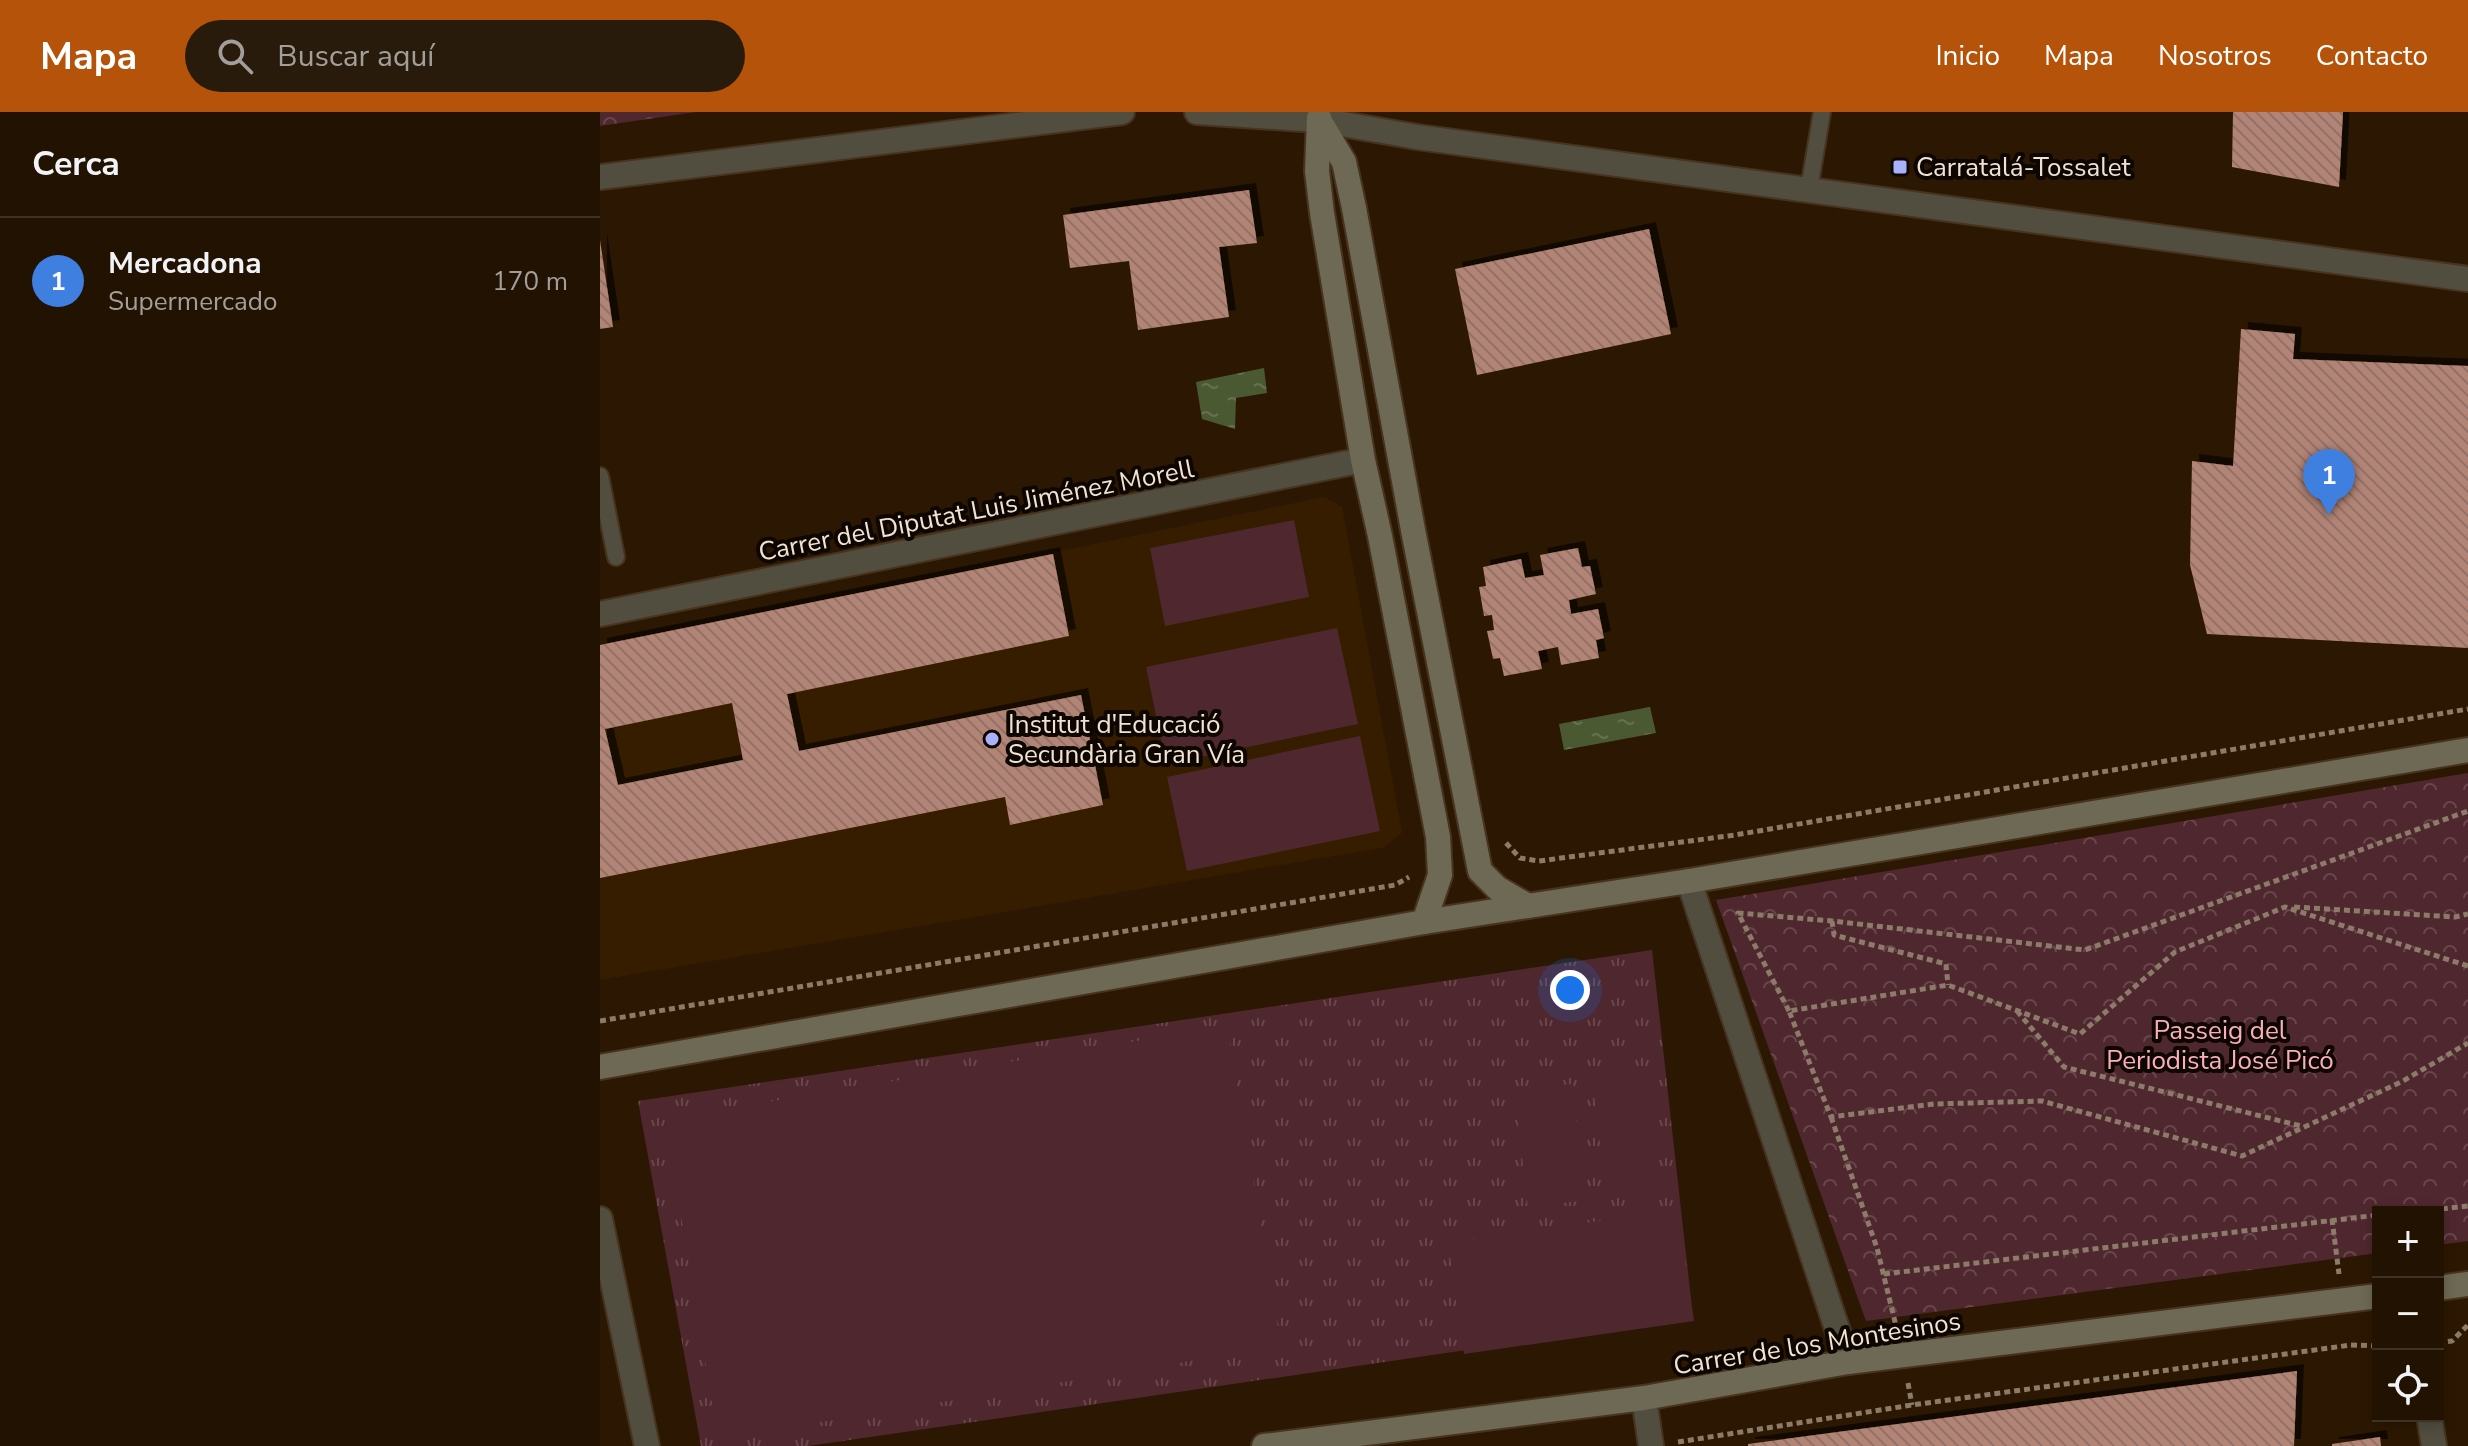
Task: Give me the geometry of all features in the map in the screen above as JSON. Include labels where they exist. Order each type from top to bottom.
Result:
[{"type":"main road","points":[[1318,116],[1317,171],[1322,213],[1363,460],[1438,837],[1440,875],[1424,922]]},
{"type":"main road","points":[[1318,116],[1344,162],[1354,208],[1470,832],[1480,871],[1497,888],[1528,906]]},
{"type":"main road","points":[[600,1067],[1424,922],[1689,881],[2468,750]]},
{"type":"main road","points":[[2444,1287],[2468,1284]]},
{"type":"main road","name":"Carrer de los Montesinos","points":[[1264,1446],[1644,1398],[1848,1362],[2372,1297]]},
{"type":"street","points":[[600,177],[1122,112]]},
{"type":"street","points":[[1197,112],[1318,116],[1417,137],[2468,279]]},
{"type":"street","name":"Carrer del Diputat Luis Jiménez Morell","points":[[600,614],[1363,460]]},
{"type":"street","points":[[1689,881],[1848,1362]]},
{"type":"street","points":[[600,1219],[647,1446]]},
{"type":"street","points":[[1644,1398],[1651,1446]]},
{"type":"street","points":[[2430,1422],[2434,1446]]},
{"type":"lane","points":[[1809,189],[1822,112]]},
{"type":"lane","points":[[600,476],[616,557]]},
{"type":"path","points":[[1470,832],[1492,828],[1520,858],[1539,861],[1735,835],[2468,709]]},
{"type":"path","points":[[1912,1405],[1877,1248],[1831,1117],[1789,1011],[1738,913],[2085,950],[2468,811]]},
{"type":"path","points":[[600,1021],[1395,885],[1410,876],[1424,839],[1438,837]]},
{"type":"path","points":[[1789,1011],[1948,985],[2080,1034],[2175,952],[2285,907],[2455,917],[2468,914]]},
{"type":"path","points":[[2285,907],[2468,966]]},
{"type":"path","points":[[1832,921],[1834,935],[1946,964],[1948,985]]},
{"type":"path","points":[[2016,1010],[2064,1067],[2304,1127]]},
{"type":"path","points":[[1831,1117],[1934,1104],[2042,1101],[2242,1156],[2403,1081],[2468,1043]]},
{"type":"path","points":[[2444,1209],[2468,1206]]},
{"type":"path","points":[[1884,1274],[2372,1216]]},
{"type":"path","points":[[2444,1342],[2452,1341],[2468,1325]]},
{"type":"path","points":[[1651,1446],[1912,1405],[2351,1345],[2372,1346]]},
{"type":"shaded area","name":"Institut d'Educació Secundària Gran Vía","points":[[1324,497],[1342,507],[1402,833],[1382,848],[600,980],[600,645]]},
{"type":"green space","points":[[600,112],[696,112],[600,126]]},
{"type":"green space","points":[[1294,520],[1309,597],[1165,626],[1150,548]]},
{"type":"green space","points":[[1337,628],[1358,724],[1166,764],[1146,667]]},
{"type":"green space","points":[[1360,736],[1380,831],[1187,871],[1167,777]]},
{"type":"green space","name":"Passeig del Periodista José Picó","points":[[2468,773],[2468,1241],[2444,1244],[2444,1206],[2372,1206],[2372,1254],[1866,1321],[1716,900]]},
{"type":"green space","points":[[1652,950],[1693,1317],[808,1446],[701,1446],[638,1101]]},
{"type":"green space","points":[[1227,1026],[1281,1346],[718,1439],[665,1119]]},
{"type":"green space","points":[[1646,1072],[1661,1185],[1606,1191],[1592,1079]]},
{"type":"green space","points":[[1572,1084],[1586,1200],[1528,1207],[1514,1091]]},
{"type":"green space","points":[[1678,1210],[1694,1321],[1464,1354],[1448,1242]]},
{"type":"water","points":[[1264,368],[1267,393],[1236,398],[1235,429],[1202,419],[1196,382]]},
{"type":"water","points":[[1650,707],[1656,733],[1564,750],[1559,724]]},
{"type":"building","points":[[2233,112],[2343,112],[2339,187],[2232,167]]},
{"type":"building","points":[[1249,190],[1257,243],[1219,247],[1229,317],[1138,330],[1129,261],[1070,268],[1063,215]]},
{"type":"building","points":[[1649,229],[1671,334],[1477,375],[1455,269]]},
{"type":"building","points":[[600,240],[613,327],[600,329]]},
{"type":"building","points":[[2241,329],[2295,334],[2293,359],[2468,366],[2468,648],[2207,634],[2190,565],[2192,461],[2233,466]]},
{"type":"building","points":[[1578,548],[1582,567],[1590,566],[1596,594],[1569,600],[1571,614],[1598,609],[1604,638],[1596,640],[1599,658],[1561,665],[1558,647],[1538,651],[1542,669],[1504,676],[1500,658],[1493,659],[1487,631],[1494,630],[1492,615],[1484,616],[1479,587],[1486,586],[1483,567],[1521,559],[1525,578],[1544,575],[1540,555]]},
{"type":"building","points":[[1053,554],[1069,636],[787,694],[799,751],[1081,695],[1103,805],[1010,825],[1005,797],[600,878],[600,645]],"holes":[[[732,703],[743,760],[618,785],[605,729]]]},
{"type":"building","points":[[2297,1371],[2294,1446],[1748,1446],[1748,1444]]},
{"type":"building","points":[[2380,1437],[2381,1446],[2332,1446],[2332,1444]]},
{"type":"place","name":"Carratalá-Tossalet","points":[[1900,167]]},
{"type":"place","name":"Mercadona","points":[[2329,515]]},
{"type":"place","name":"Institut d'Educació Secundària Gran Vía","points":[[992,739]]}]
